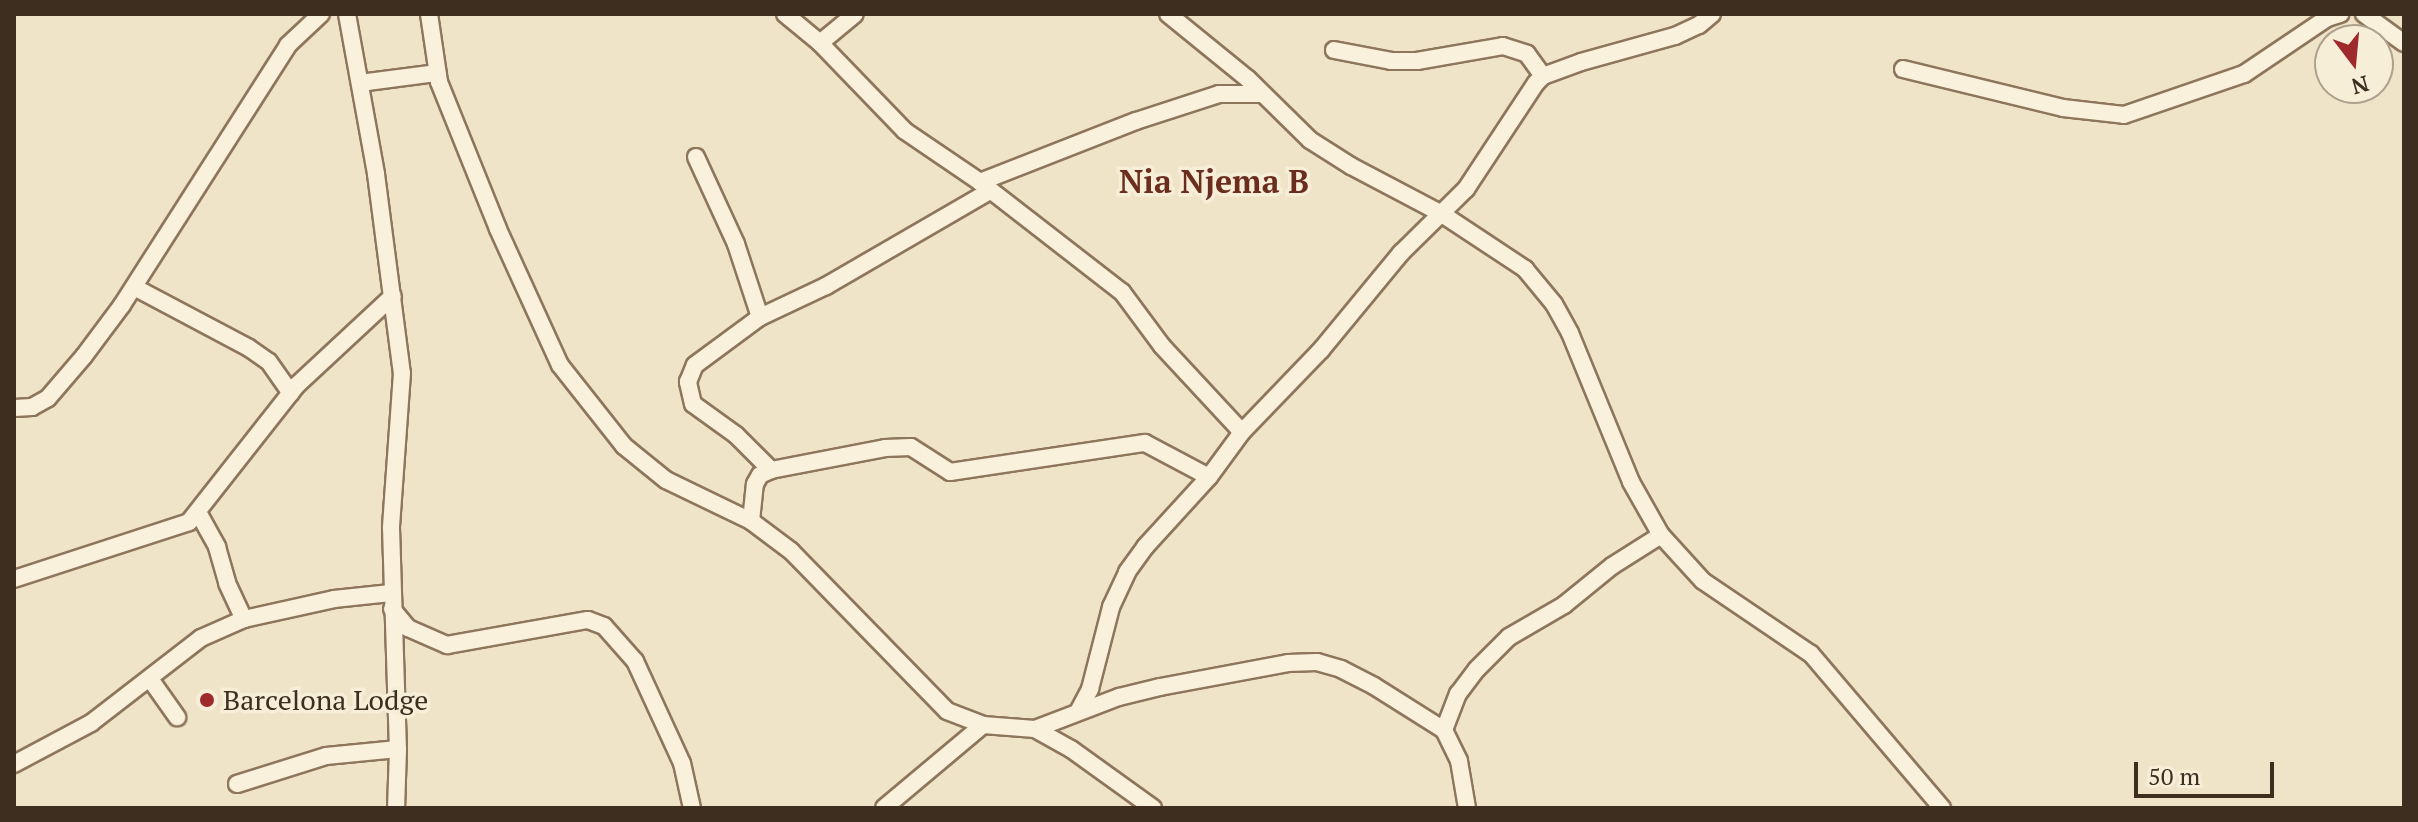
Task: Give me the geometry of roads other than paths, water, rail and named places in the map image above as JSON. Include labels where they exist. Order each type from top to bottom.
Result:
[{"type":"street","points":[[14,408],[32,407],[48,398],[134,287],[288,45],[321,14]]},
{"type":"street","points":[[347,14],[393,296],[402,373],[391,528],[398,749],[396,808]]},
{"type":"street","points":[[429,14],[437,73],[479,184],[560,365],[624,446],[666,480],[751,521],[791,551],[947,711],[983,725],[1035,729],[1071,749],[1153,808]]},
{"type":"street","points":[[785,14],[820,43],[905,131],[985,186],[1122,292],[1162,346],[1242,432]]},
{"type":"street","points":[[820,43],[855,14]]},
{"type":"street","points":[[1168,14],[1262,94],[1310,140],[1351,166],[1442,214],[1525,269],[1554,304],[1591,382],[1631,482],[1661,535],[1703,581],[1811,654],[1942,808]]},
{"type":"street","points":[[1079,710],[1093,679],[1111,607],[1127,572],[1209,477],[1242,432],[1321,350],[1401,253],[1482,170],[1543,76],[1615,50],[1675,36],[1699,25],[1712,14]]},
{"type":"street","points":[[1903,69],[2063,108],[2124,115],[2244,74],[2327,18],[2340,14]]},
{"type":"street","points":[[2364,14],[2404,43]]},
{"type":"street","points":[[1334,50],[1391,61],[1417,61],[1503,46],[1527,54],[1543,76]]},
{"type":"street","points":[[360,83],[437,73]]},
{"type":"street","points":[[771,470],[736,435],[701,413],[693,404],[688,392],[690,372],[695,365],[760,317],[826,286],[985,186],[1136,121],[1219,94],[1262,94]]},
{"type":"street","points":[[696,157],[736,244],[760,317]]},
{"type":"street","points":[[134,287],[249,348],[269,362],[291,393]]},
{"type":"street","points":[[14,579],[169,529],[199,514],[291,393],[393,296]]},
{"type":"street","points":[[751,521],[755,484],[760,475],[771,470],[902,446],[919,451],[950,472],[1145,443],[1209,477]]},
{"type":"street","points":[[199,514],[217,547],[227,583],[244,619]]},
{"type":"street","points":[[1444,730],[1458,694],[1509,637],[1564,605],[1612,566],[1661,535]]},
{"type":"street","points":[[14,764],[91,723],[201,638],[244,619],[334,599],[391,601]]},
{"type":"street","points":[[391,601],[408,628],[447,645],[588,620],[604,626],[635,661],[682,763],[692,808]]},
{"type":"street","points":[[1035,729],[1119,697],[1196,679],[1288,663],[1317,662],[1341,669],[1374,686],[1444,730],[1459,761],[1467,808]]},
{"type":"street","points":[[150,679],[177,717]]},
{"type":"street","points":[[884,808],[983,725]]},
{"type":"street","points":[[237,784],[326,756],[398,749]]},
{"type":"place","name":"Barcelona Lodge","points":[[207,700]]},
{"type":"district","name":"Nia Njema B","points":[[1214,181]]}]
